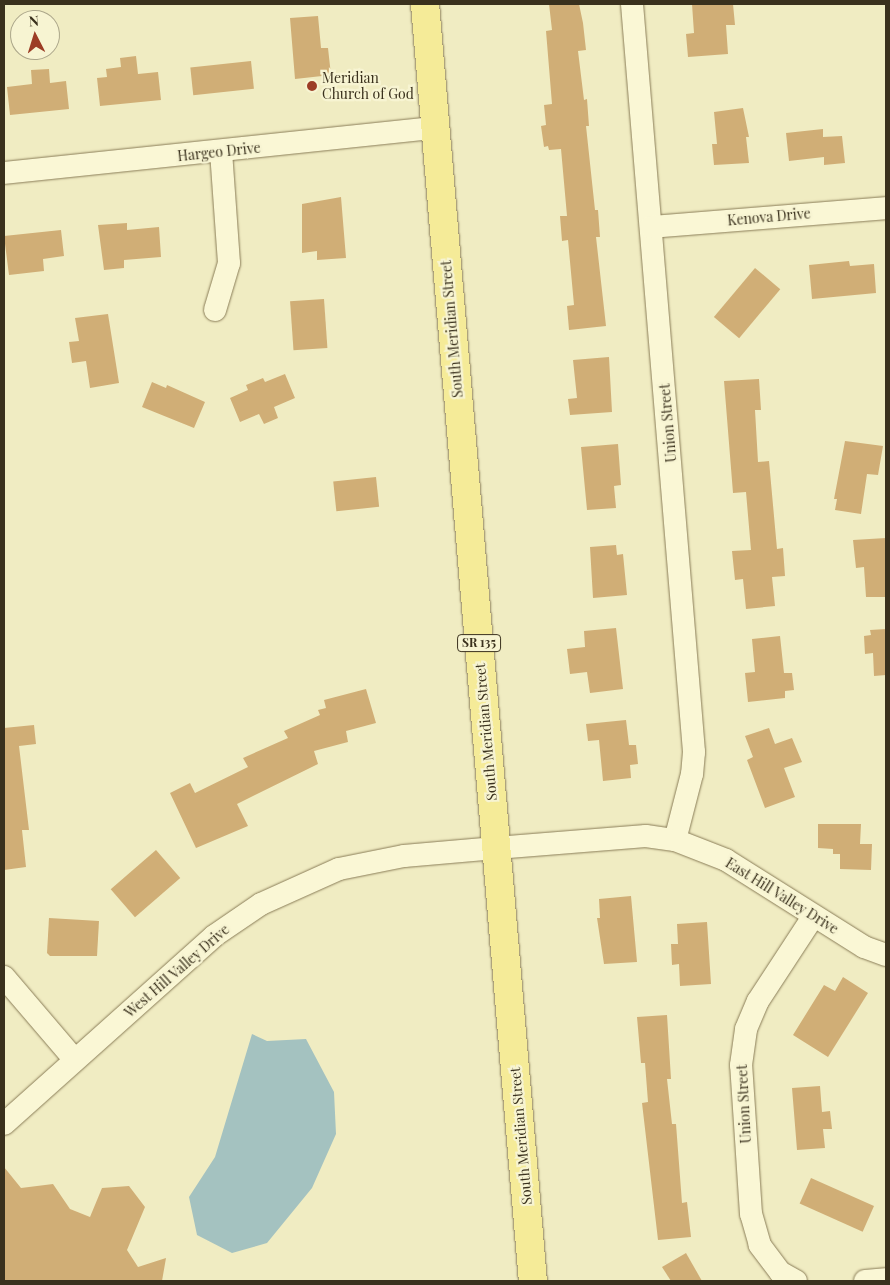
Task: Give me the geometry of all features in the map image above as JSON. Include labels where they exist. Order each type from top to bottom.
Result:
[{"type":"main road","name":"South Meridian Street","points":[[425,4],[533,1281]]},
{"type":"street","name":"Union Street","points":[[632,4],[694,752],[692,774],[675,840]]},
{"type":"street","name":"Hargeo Drive","points":[[4,173],[221,152],[435,128]]},
{"type":"street","points":[[215,310],[229,263],[221,152]]},
{"type":"street","name":"Kenova Drive","points":[[651,227],[886,208]]},
{"type":"street","name":"East Hill Valley Drive","points":[[496,848],[646,836],[675,840],[726,860],[864,947],[886,955]]},
{"type":"street","name":"West Hill Valley Drive","points":[[4,1124],[214,936],[261,904],[339,869],[404,856],[496,848]]},
{"type":"street","name":"Union Street","points":[[788,1277],[760,1245],[751,1214],[741,1065],[746,1029],[758,1001],[813,916]]},
{"type":"street","points":[[4,977],[75,1060]]},
{"type":"street","points":[[865,1281],[886,1279]]},
{"type":"water","points":[[252,1034],[267,1041],[306,1039],[334,1092],[336,1134],[312,1188],[267,1243],[232,1253],[197,1235],[189,1197],[215,1157]]},
{"type":"building","points":[[549,4],[579,4],[583,23],[586,50],[578,51],[584,100],[587,99],[589,126],[586,126],[595,210],[598,210],[600,237],[596,237],[606,326],[569,330],[567,306],[574,305],[568,240],[562,241],[560,216],[567,216],[561,149],[549,150],[548,146],[544,147],[541,126],[546,125],[544,105],[552,104],[546,31],[552,30]]},
{"type":"building","points":[[692,4],[733,4],[735,25],[726,25],[728,54],[688,57],[686,34],[694,33]]},
{"type":"building","points":[[318,16],[321,48],[328,48],[331,75],[295,79],[290,18]]},
{"type":"building","points":[[136,56],[138,74],[158,72],[161,100],[100,106],[97,78],[107,77],[106,69],[121,67],[120,58]]},
{"type":"building","points":[[251,61],[254,89],[193,95],[190,67]]},
{"type":"building","points":[[49,69],[50,83],[66,81],[69,109],[10,115],[7,87],[32,84],[31,70]]},
{"type":"building","points":[[743,108],[749,137],[746,137],[749,163],[714,165],[712,144],[717,144],[714,112]]},
{"type":"building","points":[[823,129],[823,137],[842,136],[845,163],[824,165],[824,157],[789,161],[786,133]]},
{"type":"building","points":[[341,197],[346,258],[317,260],[317,251],[302,253],[302,204]]},
{"type":"building","points":[[127,223],[127,230],[159,227],[161,257],[124,260],[124,268],[104,270],[98,225]]},
{"type":"building","points":[[61,230],[64,256],[43,259],[44,271],[9,275],[4,236]]},
{"type":"building","points":[[849,261],[850,266],[874,264],[876,293],[812,299],[809,265]]},
{"type":"building","points":[[755,268],[780,289],[739,338],[714,317]]},
{"type":"building","points":[[324,299],[327,348],[294,350],[290,301]]},
{"type":"building","points":[[108,314],[119,383],[90,388],[86,361],[72,363],[69,342],[79,341],[75,318]]},
{"type":"building","points":[[609,357],[612,412],[570,415],[568,399],[577,398],[573,360]]},
{"type":"building","points":[[285,374],[295,398],[274,407],[278,418],[264,424],[259,414],[240,422],[230,398],[248,390],[246,385],[263,378],[265,382]]},
{"type":"building","points":[[759,379],[761,410],[755,410],[758,462],[769,461],[777,549],[783,548],[785,576],[772,577],[775,606],[746,609],[743,579],[735,580],[732,551],[751,550],[746,492],[733,493],[724,381]]},
{"type":"building","points":[[152,382],[166,388],[167,385],[205,402],[194,428],[142,407]]},
{"type":"building","points":[[845,441],[883,446],[878,475],[867,474],[861,514],[835,510],[837,499],[834,499]]},
{"type":"building","points":[[618,444],[621,485],[614,486],[616,508],[587,510],[581,447]]},
{"type":"building","points":[[376,477],[379,507],[336,511],[333,481]]},
{"type":"building","points":[[886,538],[886,597],[866,597],[864,567],[856,568],[853,540]]},
{"type":"building","points":[[616,545],[617,555],[623,554],[627,595],[593,598],[590,547]]},
{"type":"building","points":[[616,628],[623,689],[590,693],[587,672],[570,674],[567,649],[585,647],[584,631]]},
{"type":"building","points":[[886,629],[886,675],[874,676],[873,653],[865,654],[864,636],[871,635],[870,630]]},
{"type":"building","points":[[780,636],[784,673],[792,673],[794,690],[785,691],[785,698],[748,702],[745,673],[755,672],[752,639]]},
{"type":"building","points":[[366,689],[376,723],[346,731],[348,742],[314,751],[318,764],[237,804],[248,826],[196,848],[170,793],[190,783],[195,793],[248,767],[243,758],[288,738],[284,731],[320,715],[318,710],[326,708],[324,700]]},
{"type":"building","points":[[626,720],[629,745],[636,745],[638,764],[630,765],[631,778],[603,781],[599,740],[588,741],[586,724]]},
{"type":"building","points":[[34,725],[36,744],[19,746],[29,830],[22,830],[26,867],[4,870],[4,728]]},
{"type":"building","points":[[769,728],[775,744],[792,738],[802,762],[784,768],[795,797],[765,808],[747,760],[753,757],[745,736]]},
{"type":"building","points":[[818,824],[861,824],[860,844],[872,844],[871,870],[840,869],[840,854],[833,854],[833,849],[818,848]]},
{"type":"building","points":[[156,850],[180,878],[135,917],[111,889]]},
{"type":"building","points":[[631,896],[637,962],[604,964],[597,918],[600,918],[599,899]]},
{"type":"building","points":[[49,918],[99,921],[97,956],[50,956],[47,953]]},
{"type":"building","points":[[707,922],[711,984],[680,986],[679,964],[672,965],[671,944],[678,944],[677,924]]},
{"type":"building","points":[[843,977],[868,993],[828,1057],[793,1035],[824,985],[835,991]]},
{"type":"building","points":[[667,1015],[671,1079],[667,1079],[672,1124],[676,1124],[682,1203],[687,1202],[691,1237],[658,1240],[642,1103],[648,1102],[645,1063],[641,1063],[637,1017]]},
{"type":"building","points":[[820,1086],[822,1112],[830,1111],[832,1129],[823,1129],[825,1148],[797,1150],[792,1088]]},
{"type":"building","points":[[4,1167],[21,1188],[53,1184],[70,1209],[90,1217],[102,1188],[129,1186],[145,1207],[127,1250],[138,1267],[166,1258],[162,1281],[4,1281]]},
{"type":"building","points":[[811,1178],[874,1206],[863,1232],[800,1204]]},
{"type":"building","points":[[686,1253],[702,1281],[671,1281],[662,1267]]},
{"type":"place","name":"Meridian Church of God","points":[[312,86]]}]
